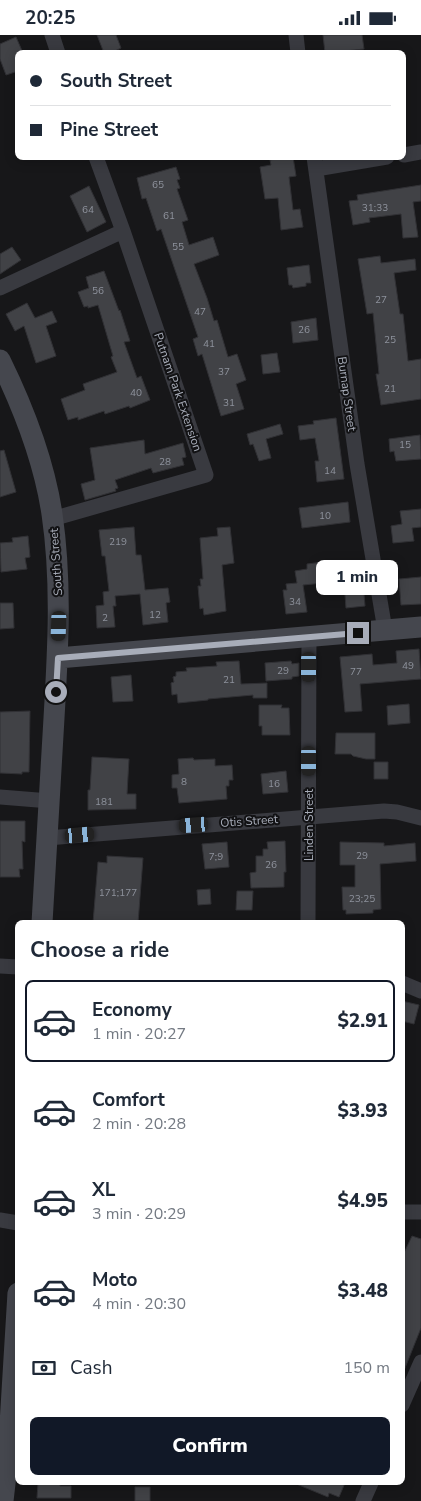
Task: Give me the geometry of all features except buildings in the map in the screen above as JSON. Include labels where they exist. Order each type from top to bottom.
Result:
[{"type":"main road","name":"South Street","points":[[0,361],[16,394],[43,471],[52,519],[58,570],[58,658],[42,920]]},
{"type":"main road","points":[[58,658],[421,627]]},
{"type":"main road","points":[[3,1501],[8,1457],[10,1390],[15,1329]]},
{"type":"street","points":[[52,35],[57,50]]},
{"type":"street","points":[[296,35],[298,50]]},
{"type":"street","points":[[406,155],[421,152]]},
{"type":"street","name":"Putnam Park Extension","points":[[52,519],[206,475],[97,160]]},
{"type":"street","points":[[315,163],[352,160]]},
{"type":"street","name":"Burnap Street","points":[[315,163],[384,631]]},
{"type":"street","points":[[0,288],[123,231]]},
{"type":"street","name":"Linden Street","points":[[308,920],[309,637]]},
{"type":"street","points":[[0,797],[50,801]]},
{"type":"street","name":"Otis Street","points":[[47,838],[391,811],[421,818]]},
{"type":"street","points":[[0,966],[15,967]]},
{"type":"street","points":[[405,984],[421,991]]},
{"type":"street","points":[[405,1212],[421,1211]]},
{"type":"street","points":[[0,1221],[15,1223]]},
{"type":"street","points":[[405,1398],[421,1362]]},
{"type":"street","points":[[363,1501],[370,1485]]},
{"type":"route","points":[[56,692],[58,658],[358,633]]}]
